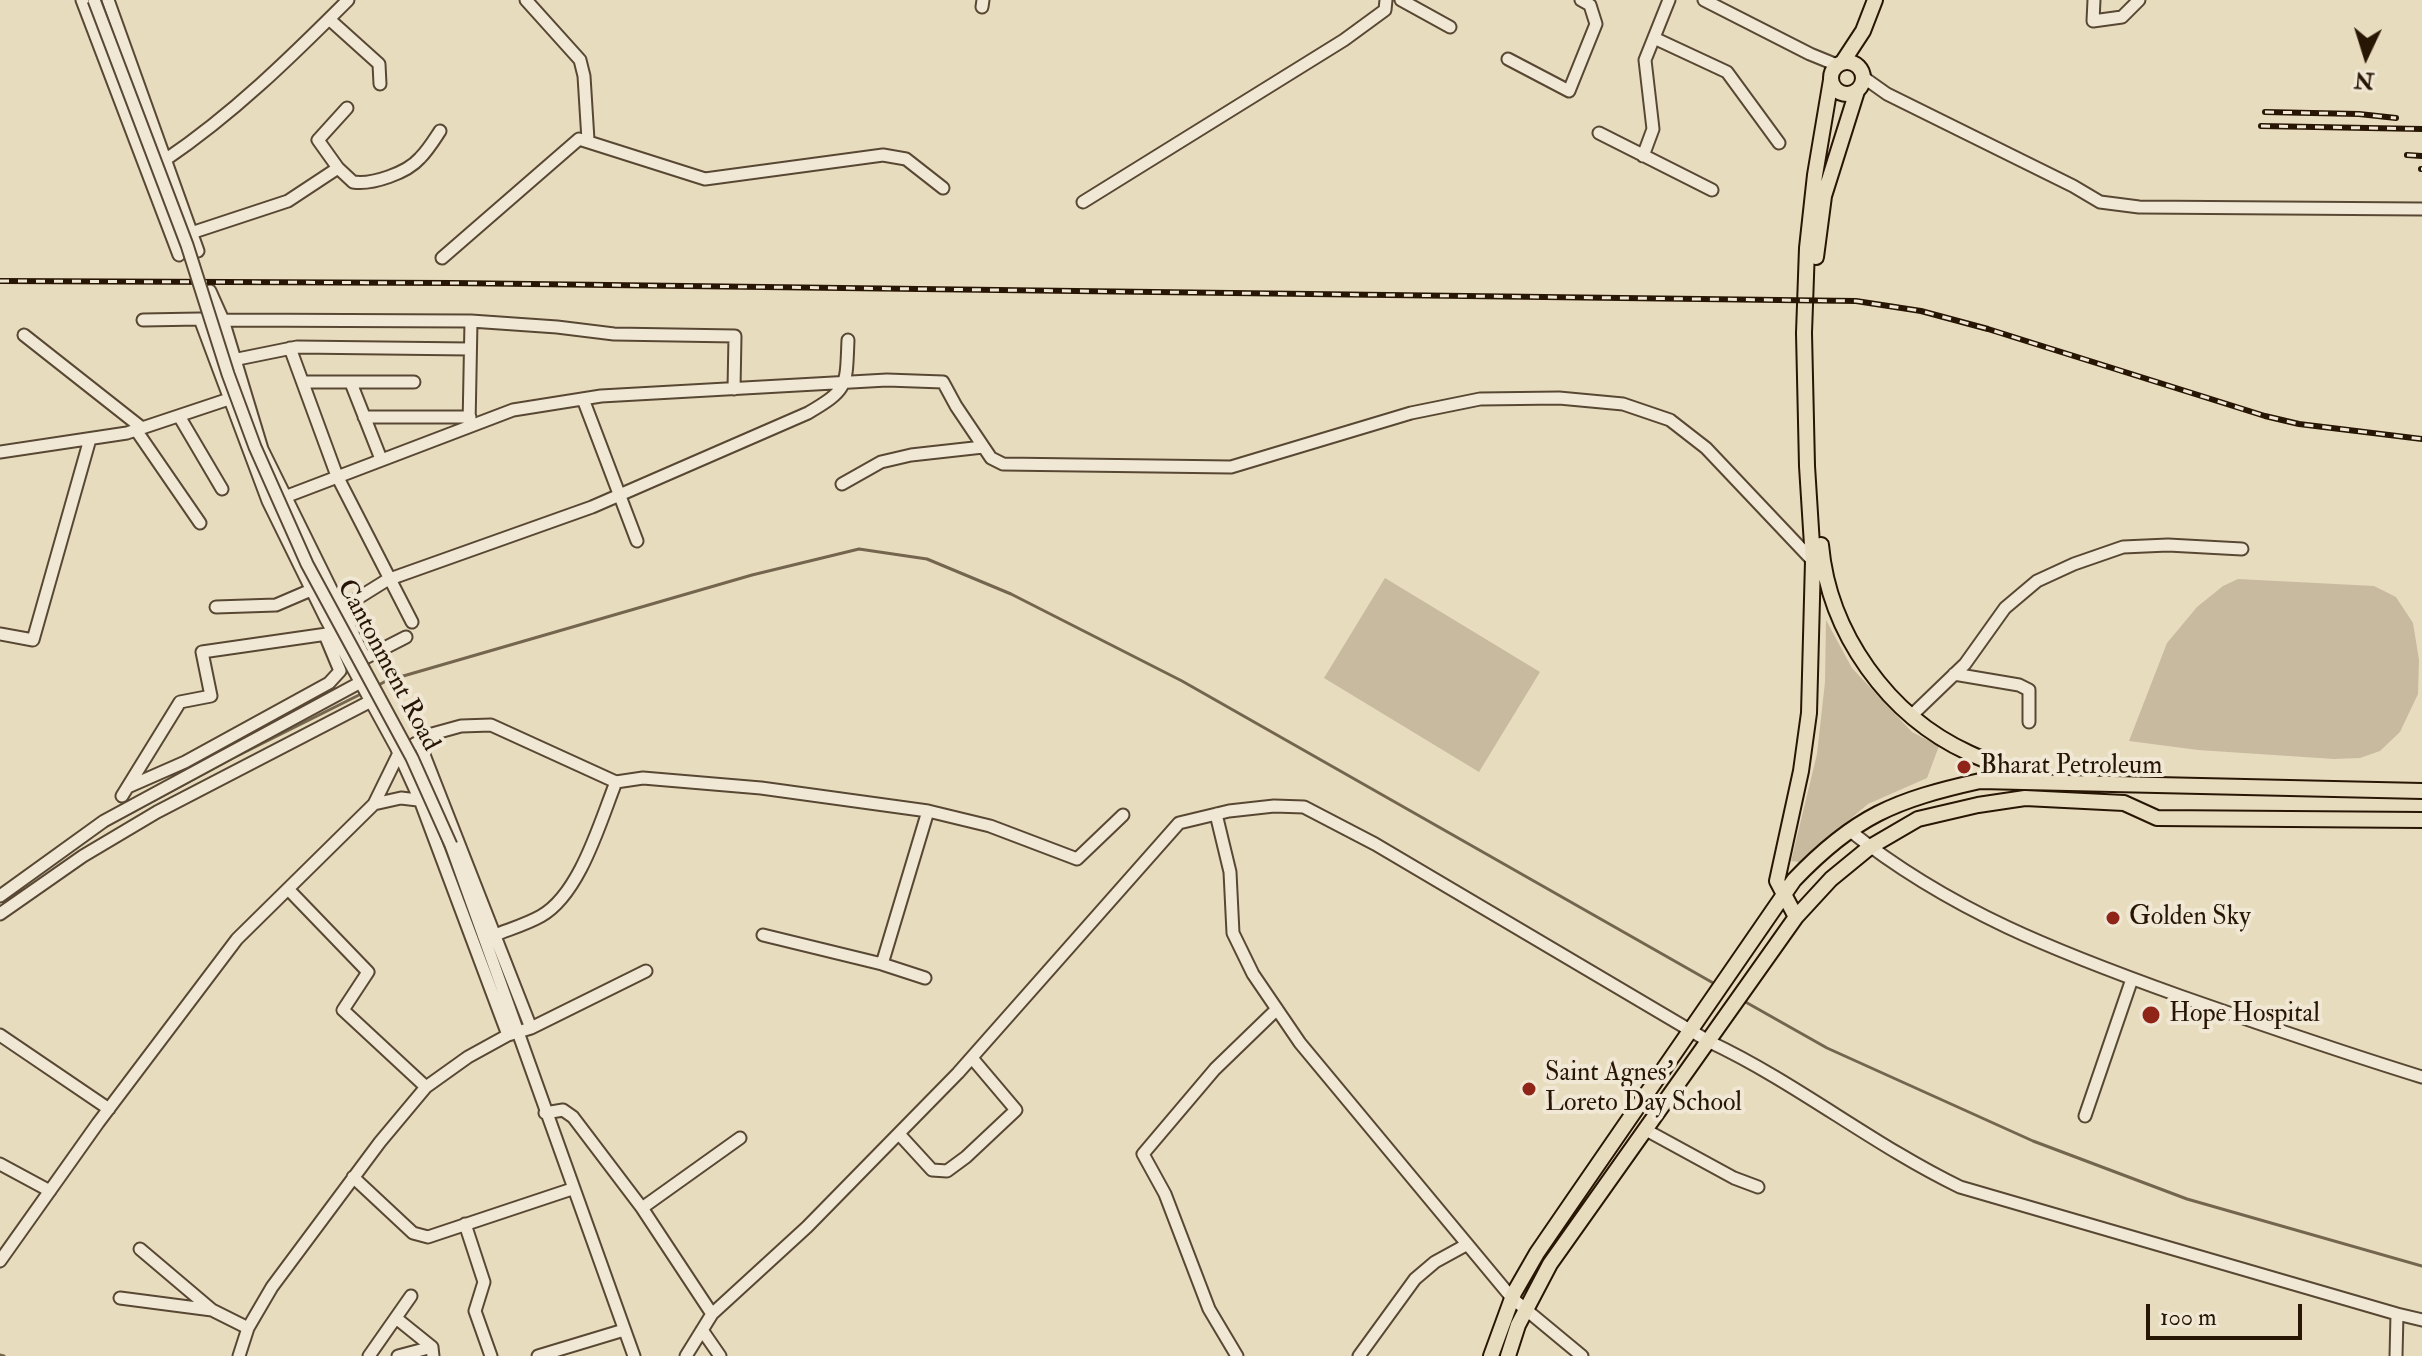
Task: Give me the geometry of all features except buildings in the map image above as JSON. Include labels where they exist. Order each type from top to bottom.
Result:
[{"type":"main road","points":[[1796,917],[1777,881],[1801,771],[1809,713],[1813,561],[1804,333],[1807,248],[1815,175],[1835,72],[1863,31],[1875,0]]},
{"type":"main road","points":[[1863,31],[1860,82],[1824,196],[1816,249],[1812,343],[1818,520],[1823,565],[1836,614],[1857,653],[1879,684],[1921,724],[1968,753],[2010,768],[2033,781]]},
{"type":"main road","points":[[1835,72],[1854,63],[1860,82]]},
{"type":"main road","points":[[1835,72],[1841,92],[1860,82]]},
{"type":"main road","points":[[1491,1356],[1512,1298],[1537,1253],[1794,880],[1822,851],[1849,830],[1893,805],[1931,792],[1980,781],[2422,791]]},
{"type":"main road","points":[[2137,809],[2139,786]]},
{"type":"main road","points":[[1508,1356],[1525,1310],[1550,1264],[1796,917],[1831,879],[1870,847],[1918,819],[2025,798],[2124,803],[2157,818],[2422,820]]},
{"type":"street","points":[[82,0],[179,255]]},
{"type":"street","name":"Cantonment Road","points":[[94,0],[187,245],[255,447],[307,564],[412,758],[451,845],[513,1033],[634,1356]]},
{"type":"street","points":[[108,0],[198,251]]},
{"type":"street","points":[[165,160],[204,134],[235,107],[348,0]]},
{"type":"street","points":[[526,0],[580,60],[588,140]]},
{"type":"street","points":[[1083,202],[1344,40],[1385,10],[1386,0]]},
{"type":"street","points":[[1401,0],[1450,27]]},
{"type":"street","points":[[1508,59],[1569,91],[1596,24],[1590,5],[1581,0]]},
{"type":"street","points":[[1643,156],[1653,129],[1645,60],[1669,0]]},
{"type":"street","points":[[1704,0],[1810,54],[1835,72]]},
{"type":"street","points":[[2094,0],[2093,21],[2122,17],[2139,0]]},
{"type":"street","points":[[329,19],[379,64],[380,84]]},
{"type":"street","points":[[1654,38],[1727,72],[1779,143]]},
{"type":"street","points":[[1860,82],[2100,202],[2139,207],[2422,209]]},
{"type":"street","points":[[347,108],[318,140],[338,168],[353,182],[375,182],[417,161],[440,131]]},
{"type":"street","points":[[1599,133],[1712,190]]},
{"type":"street","points":[[442,258],[579,139],[705,179],[883,155],[906,159],[943,188]]},
{"type":"street","points":[[191,233],[288,201],[338,168]]},
{"type":"street","points":[[210,291],[236,359],[262,449],[365,658],[406,637]]},
{"type":"street","points":[[143,320],[200,319],[269,503],[326,619],[340,671],[329,683],[185,762],[125,791],[180,702],[211,696],[202,652],[330,634]]},
{"type":"street","points":[[223,320],[471,321],[614,334],[735,336],[734,389]]},
{"type":"street","points":[[470,422],[471,321]]},
{"type":"street","points":[[24,335],[139,429],[200,523]]},
{"type":"street","points":[[326,619],[391,579],[620,495],[808,413],[834,398],[846,383],[848,340]]},
{"type":"street","points":[[215,364],[290,348],[470,349]]},
{"type":"street","points":[[290,348],[337,476],[412,622]]},
{"type":"street","points":[[269,503],[470,422],[513,410],[583,399],[887,380],[943,382],[964,420],[991,458],[1003,464],[1231,467],[1411,413],[1480,399],[1559,398],[1623,404],[1670,420],[1706,448],[1813,561]]},
{"type":"street","points":[[304,382],[414,382]]},
{"type":"street","points":[[351,383],[381,459]]},
{"type":"street","points":[[0,452],[139,429],[246,394]]},
{"type":"street","points":[[583,399],[637,541]]},
{"type":"street","points":[[179,416],[222,489]]},
{"type":"street","points":[[364,417],[470,422]]},
{"type":"street","points":[[0,634],[33,640],[90,439]]},
{"type":"street","points":[[842,484],[881,462],[911,455],[983,447]]},
{"type":"street","points":[[1912,715],[1954,674],[2005,608],[2037,581],[2123,547],[2168,545],[2242,549]]},
{"type":"street","points":[[216,607],[276,605],[311,590]]},
{"type":"street","points":[[330,634],[361,682],[399,753],[513,1033]]},
{"type":"street","points":[[1954,674],[2019,685],[2029,690],[2029,722]]},
{"type":"street","points":[[0,896],[104,821],[361,682]]},
{"type":"street","points":[[0,914],[83,856],[157,812],[371,701]]},
{"type":"street","points":[[1,1258],[237,939],[374,804],[399,753],[432,734],[461,726],[491,725],[616,782],[643,778],[761,788],[928,811],[990,826],[1077,859],[1123,815]]},
{"type":"street","points":[[419,742],[531,1028]]},
{"type":"street","points":[[495,935],[542,916],[560,900],[584,862],[616,782]]},
{"type":"street","points":[[374,804],[395,798],[443,803]]},
{"type":"street","points":[[686,1356],[712,1314],[807,1227],[972,1058],[1179,823],[1274,806],[1304,807],[1375,844],[1710,1042],[1749,1061],[1916,1165],[1960,1187],[2422,1320]]},
{"type":"street","points":[[882,964],[928,811]]},
{"type":"street","points":[[1216,814],[1230,872],[1233,933],[1253,974],[1300,1043],[1466,1245],[1512,1298],[1582,1356]]},
{"type":"street","points":[[1849,830],[1942,896],[2022,935],[2132,979],[2303,1040],[2422,1077]]},
{"type":"street","points":[[288,889],[368,972],[343,1010],[426,1087]]},
{"type":"street","points":[[763,935],[882,964],[925,978]]},
{"type":"street","points":[[239,1356],[248,1328],[272,1287],[353,1177],[426,1087],[468,1057],[513,1033],[531,1028],[646,971]]},
{"type":"street","points":[[2085,1116],[2132,979]]},
{"type":"street","points":[[1237,1356],[1209,1309],[1165,1194],[1143,1154],[1215,1069],[1277,1009]]},
{"type":"street","points":[[0,1035],[109,1109]]},
{"type":"street","points":[[899,1134],[932,1170],[947,1171],[1016,1110],[972,1058]]},
{"type":"street","points":[[545,1113],[563,1110],[573,1117],[642,1208],[712,1314]]},
{"type":"street","points":[[1646,1130],[1734,1178],[1758,1187]]},
{"type":"street","points":[[642,1208],[740,1138]]},
{"type":"street","points":[[0,1164],[50,1191]]},
{"type":"street","points":[[353,1177],[413,1233],[428,1237],[572,1189]]},
{"type":"street","points":[[465,1224],[484,1282],[475,1311],[491,1356]]},
{"type":"street","points":[[1359,1356],[1415,1279],[1435,1262],[1466,1245]]},
{"type":"street","points":[[140,1249],[212,1310],[248,1328]]},
{"type":"street","points":[[369,1356],[411,1296]]},
{"type":"street","points":[[120,1298],[212,1310]]},
{"type":"street","points":[[2396,1356],[2397,1314]]},
{"type":"street","points":[[396,1318],[432,1351]]},
{"type":"street","points":[[538,1356],[624,1330]]},
{"type":"street","points":[[702,1330],[720,1356]]},
{"type":"street","points":[[398,1356],[432,1351]]},
{"type":"shaded area","points":[[1385,578],[1540,672],[1479,772],[1324,678]]},
{"type":"shaded area","points":[[2238,579],[2374,586],[2396,597],[2413,623],[2419,660],[2418,694],[2400,732],[2380,751],[2360,758],[2334,759],[2198,750],[2129,741],[2167,643],[2197,607],[2223,586]]},
{"type":"shaded area","points":[[1826,620],[1852,668],[1912,732],[1939,746],[1927,778],[1868,804],[1800,862],[1791,861],[1817,754],[1825,682]]},
{"type":"waterway","points":[[375,687],[386,681],[752,575],[859,549],[927,559],[1011,594],[1182,681],[1715,984]]},
{"type":"waterway","points":[[105,827],[361,694]]},
{"type":"waterway","points":[[1742,1000],[1827,1048],[2033,1141],[2187,1199],[2422,1266]]},
{"type":"waterway","points":[[0,1355],[4,1356]]},
{"type":"railway","points":[[2265,112],[2396,118]]},
{"type":"railway","points":[[2261,126],[2422,129]]},
{"type":"railway","points":[[2407,155],[2422,156]]},
{"type":"railway","points":[[0,281],[452,283],[1856,301],[1921,311],[1988,329],[2265,416],[2299,424],[2422,439]]},
{"type":"place","name":"Bharat Petroleum","points":[[1964,767]]},
{"type":"place","name":"Golden Sky","points":[[2113,918]]},
{"type":"place","name":"Hope Hospital","points":[[2151,1015]]},
{"type":"place","name":"Saint Agnes' Loreto Day School","points":[[1529,1089]]}]
